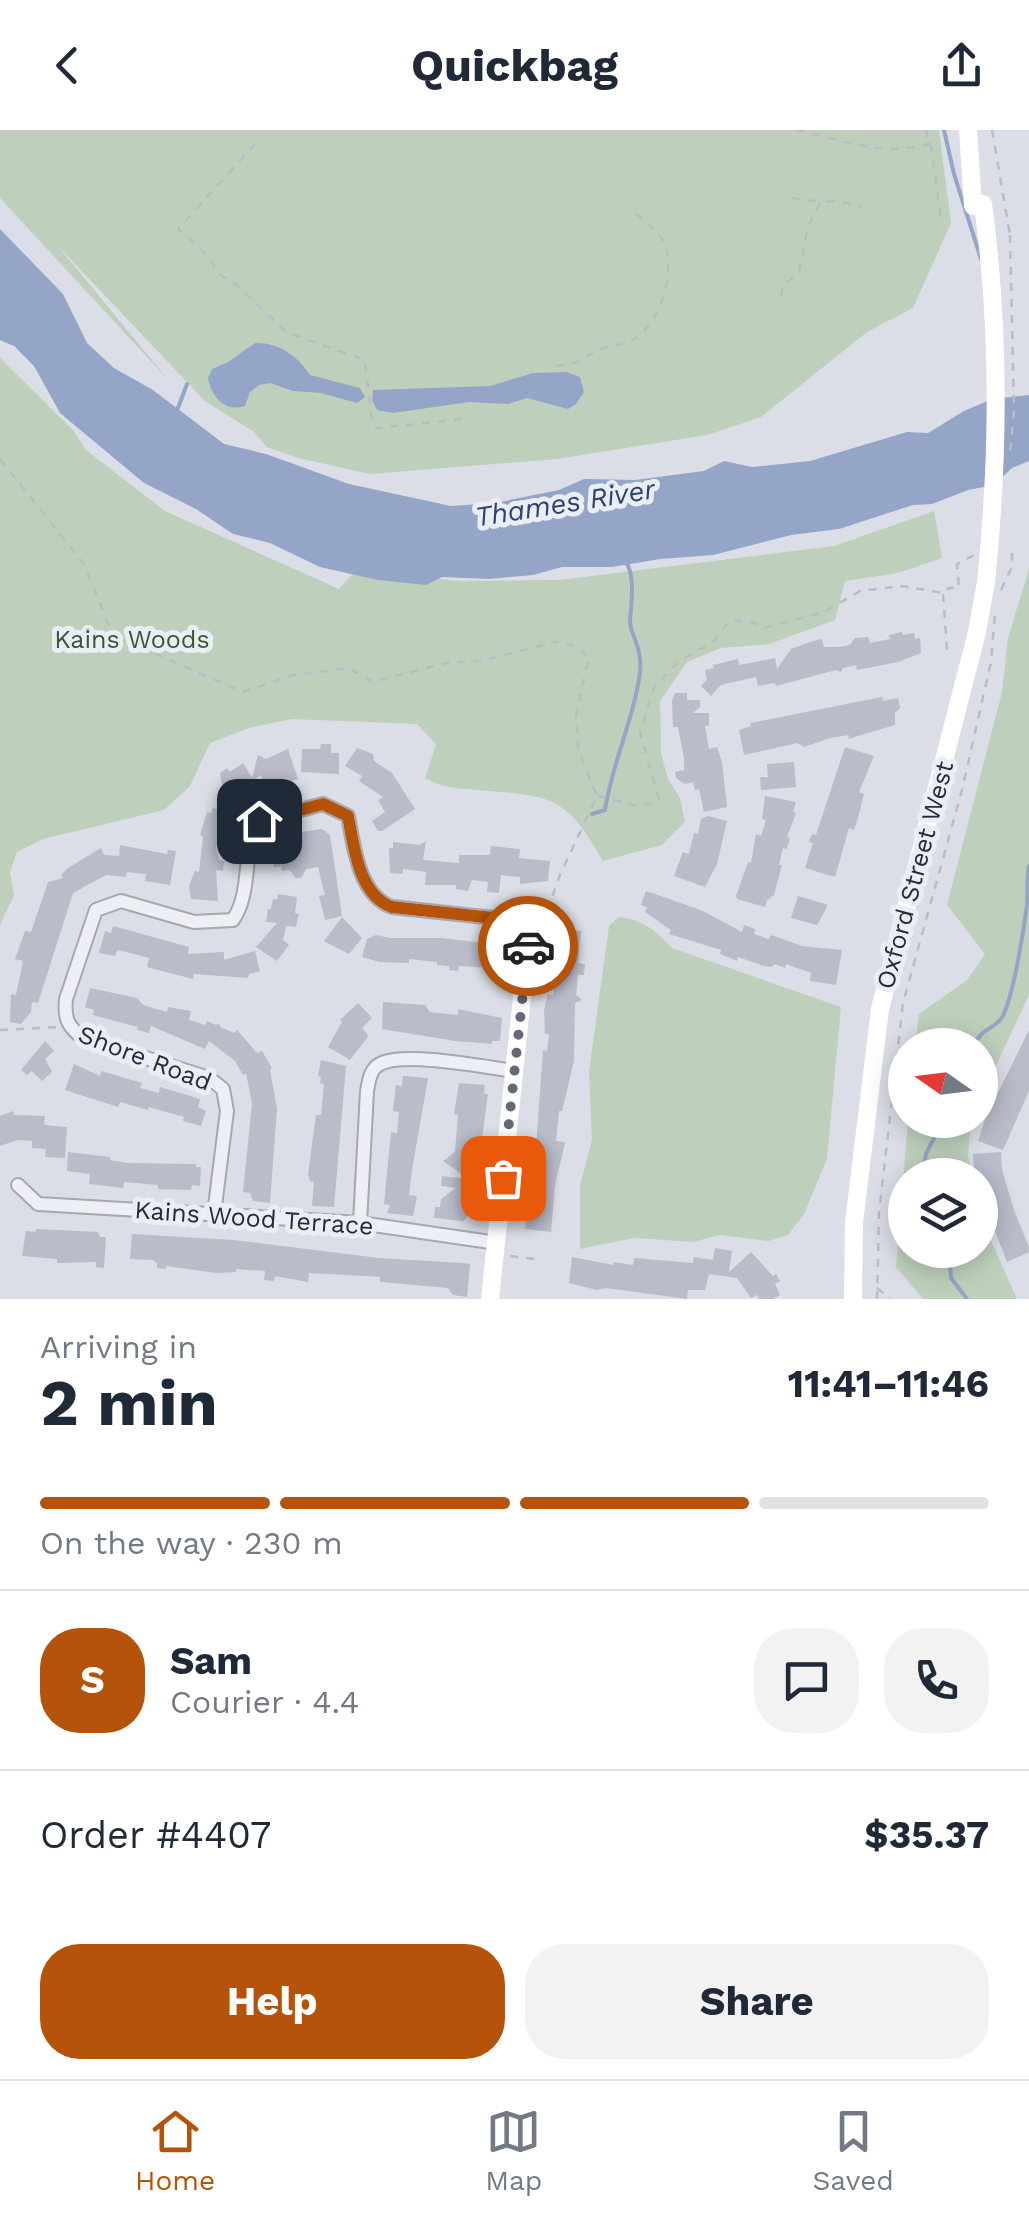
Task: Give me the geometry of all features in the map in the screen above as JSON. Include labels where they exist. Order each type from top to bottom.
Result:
[{"type":"main road","name":"Oxford Street West","points":[[853,1299],[854,1222],[880,1008],[962,692],[980,581],[986,423],[984,327],[978,205],[968,130]]},
{"type":"main road","points":[[490,1299],[504,1250],[514,1071],[538,919]]},
{"type":"street","name":"Shore Road","points":[[214,1214],[227,1111],[224,1089],[208,1078],[83,1038],[69,1028],[64,1014],[66,999],[96,910],[120,902],[194,922],[234,920],[243,906],[250,837],[259,821],[323,804],[348,816],[366,884],[378,902],[392,907],[538,919]]},
{"type":"street","points":[[360,1224],[367,1091],[376,1066],[403,1058],[514,1071]]},
{"type":"street","name":"Kains Wood Terrace","points":[[18,1184],[38,1204],[360,1224],[504,1250]]},
{"type":"path","points":[[797,130],[890,150],[931,143]]},
{"type":"path","points":[[925,130],[931,143],[941,222]]},
{"type":"path","points":[[992,130],[1010,234]]},
{"type":"path","points":[[255,144],[178,229],[222,276],[286,332],[365,360],[372,422],[377,428],[463,419]]},
{"type":"path","points":[[792,198],[839,201],[862,207]]},
{"type":"path","points":[[781,296],[783,286],[800,272],[804,240],[820,202]]},
{"type":"path","points":[[556,366],[580,363],[601,349],[636,338],[658,310],[670,273],[665,246],[655,229],[634,211]]},
{"type":"path","points":[[0,459],[84,564],[111,631],[243,692],[292,675],[349,668],[373,682],[450,662],[480,662],[555,642],[575,646],[589,657],[576,715],[578,750],[597,796],[538,919]]},
{"type":"path","points":[[597,796],[640,807],[659,800],[640,733],[654,686],[679,661],[713,642],[728,621],[750,620],[764,628],[824,612],[860,591],[902,586],[940,592],[959,588],[957,564]]},
{"type":"path","points":[[940,592],[947,650],[951,654]]},
{"type":"path","points":[[877,1299],[879,1213],[903,1004],[962,790],[991,662],[996,612]]},
{"type":"path","points":[[0,1030],[60,1027]]},
{"type":"path","points":[[504,1250],[535,1259]]},
{"type":"path","points":[[876,1287],[890,1299]]},
{"type":"green space","points":[[0,130],[939,130],[951,223],[913,308],[867,332],[761,417],[707,435],[557,459],[370,474],[267,447],[254,432],[205,401],[57,245],[170,382],[0,198]]},
{"type":"green space","name":"Kains Woods","points":[[0,358],[73,430],[86,450],[165,511],[339,589],[357,569],[461,581],[559,580],[834,546],[934,511],[942,558],[898,573],[845,581],[835,620],[769,644],[721,648],[687,662],[660,701],[661,753],[668,779],[680,798],[685,822],[662,845],[603,861],[578,822],[553,803],[539,797],[456,788],[431,781],[425,778],[436,744],[417,724],[292,719],[249,728],[210,743],[190,786],[164,810],[43,839],[17,852],[10,872],[14,895],[0,925]]},
{"type":"green space","points":[[1029,569],[1029,995],[998,1061],[998,1028],[917,1028],[919,1014],[967,980],[985,954],[947,905],[1002,692],[1008,638]]},
{"type":"green space","points":[[619,917],[649,927],[672,948],[841,1007],[827,1159],[804,1214],[788,1235],[769,1241],[720,1235],[693,1242],[634,1238],[580,1249],[580,1185],[592,1140],[589,1072],[609,926]]},
{"type":"green space","points":[[907,1138],[969,1138],[969,1158],[905,1158]]},
{"type":"green space","points":[[998,1256],[1017,1299],[923,1299],[897,1268],[998,1268]]},
{"type":"water","name":"Thames River","points":[[0,229],[63,294],[87,343],[114,368],[153,390],[224,444],[266,454],[349,484],[451,506],[495,503],[559,490],[584,479],[635,480],[704,471],[724,461],[752,467],[810,461],[907,432],[928,433],[992,399],[1029,395],[1029,461],[1012,468],[994,485],[932,504],[913,505],[839,529],[791,535],[713,555],[612,567],[562,567],[533,575],[489,579],[442,577],[426,585],[378,580],[320,567],[270,543],[233,534],[196,509],[144,483],[60,413],[34,366],[14,346],[0,340]]},
{"type":"water","points":[[255,343],[279,348],[300,362],[310,375],[360,388],[365,397],[357,403],[270,383],[250,392],[245,406],[225,405],[210,385],[212,369]]},
{"type":"water","points":[[566,372],[580,377],[584,392],[568,409],[527,398],[508,404],[469,402],[393,413],[377,410],[372,400],[373,390],[490,386],[533,373]]},
{"type":"building","points":[[902,632],[920,638],[921,653],[898,662],[857,670],[856,665],[776,686],[758,686],[756,677],[721,685],[711,696],[701,686],[707,680],[705,670],[714,668],[713,665],[738,659],[739,665],[775,658],[777,669],[791,649],[813,641],[822,639],[824,647],[839,647],[850,645],[855,638],[868,637],[870,643]]},
{"type":"building","points":[[675,693],[687,693],[687,700],[700,700],[700,707],[693,713],[709,713],[709,726],[705,726],[709,749],[717,747],[722,762],[727,807],[704,812],[699,789],[695,790],[693,782],[685,784],[676,778],[675,772],[684,770],[684,758],[678,727],[673,727]]},
{"type":"building","points":[[882,697],[883,701],[898,698],[900,708],[895,713],[895,725],[848,739],[849,735],[804,747],[797,743],[744,755],[739,730],[751,726],[750,723]]},
{"type":"building","points":[[321,744],[331,744],[331,753],[339,753],[339,774],[301,772],[302,749],[320,749]]},
{"type":"building","points":[[845,747],[874,756],[859,792],[864,794],[858,818],[854,830],[849,828],[835,877],[805,868],[813,843],[809,842],[812,834],[816,835]]},
{"type":"building","points":[[357,748],[373,754],[374,761],[392,773],[415,809],[382,831],[372,821],[385,812],[378,800],[383,797],[345,766]]},
{"type":"building","points":[[288,749],[298,779],[266,790],[261,775],[245,785],[240,808],[236,807],[229,827],[224,825],[216,848],[219,860],[224,861],[223,871],[216,870],[218,901],[191,899],[189,885],[195,871],[199,872],[203,836],[200,835],[207,812],[211,813],[213,808],[227,812],[229,797],[220,773],[227,768],[230,772],[243,763],[252,778],[258,755],[266,759]]},
{"type":"building","points":[[794,762],[796,787],[761,790],[760,777],[768,777],[767,764]]},
{"type":"building","points":[[765,796],[796,802],[796,813],[787,849],[783,848],[774,895],[765,907],[736,896],[748,862],[751,863],[756,834],[761,836],[766,820],[762,819]]},
{"type":"building","points":[[708,816],[727,821],[717,864],[705,887],[674,876],[683,852],[689,854],[701,819]]},
{"type":"building","points":[[322,829],[330,835],[342,916],[325,920],[319,896],[325,895],[318,867],[306,869],[301,878],[295,878],[290,870],[274,867],[272,847],[287,845],[287,839],[301,837],[301,832]]},
{"type":"building","points":[[426,841],[423,860],[459,863],[459,855],[490,855],[491,846],[520,849],[519,858],[550,861],[548,881],[520,884],[520,877],[501,875],[499,893],[487,892],[488,882],[472,880],[468,891],[456,889],[456,885],[425,885],[426,872],[403,869],[403,874],[390,873],[389,848],[393,848],[393,842],[419,845]]},
{"type":"building","points":[[120,845],[167,854],[168,850],[176,851],[170,885],[145,881],[146,874],[127,872],[126,877],[106,875],[73,893],[38,1003],[32,1002],[31,1012],[21,1024],[10,1022],[11,994],[16,995],[23,961],[15,959],[25,931],[31,932],[48,882],[63,878],[61,875],[68,868],[101,848],[104,855],[119,856]]},
{"type":"building","points":[[646,891],[701,910],[742,932],[744,925],[769,939],[771,935],[802,946],[842,950],[836,985],[810,981],[811,973],[786,964],[785,968],[764,966],[738,957],[737,961],[720,954],[721,950],[669,934],[671,930],[641,905]]},
{"type":"building","points":[[278,894],[297,897],[295,913],[299,914],[296,927],[286,926],[283,940],[289,945],[277,961],[256,947],[277,923],[266,922],[268,909]]},
{"type":"building","points":[[798,896],[828,905],[817,925],[791,918]]},
{"type":"building","points":[[342,917],[362,938],[349,954],[324,941]]},
{"type":"building","points":[[113,926],[189,947],[188,954],[224,952],[224,960],[255,951],[260,971],[248,978],[194,974],[193,979],[147,967],[149,958],[117,950],[115,956],[99,953],[105,931],[111,933]]},
{"type":"building","points":[[559,929],[581,931],[578,963],[585,964],[584,975],[578,975],[576,995],[582,1000],[575,1003],[574,1061],[559,1111],[556,1141],[565,1142],[555,1186],[551,1232],[525,1229],[543,1050],[547,1051],[549,1034],[545,1034],[544,1010],[548,994],[553,995],[554,986],[557,987],[559,966],[549,966],[550,953],[554,953]]},
{"type":"building","points":[[376,935],[501,945],[500,954],[509,957],[507,969],[459,966],[458,971],[437,962],[380,962],[362,957],[367,939]]},
{"type":"building","points":[[90,988],[137,998],[143,1005],[167,1012],[168,1007],[191,1011],[189,1020],[205,1025],[207,1021],[219,1023],[234,1033],[237,1030],[257,1053],[262,1051],[272,1068],[277,1109],[270,1203],[253,1201],[250,1193],[243,1192],[252,1103],[246,1073],[243,1075],[235,1061],[209,1041],[205,1049],[151,1026],[149,1033],[93,1015],[94,1010],[85,1007]]},
{"type":"building","points":[[383,1002],[425,1005],[430,1012],[458,1015],[458,1009],[502,1018],[500,1041],[455,1041],[382,1029]]},
{"type":"building","points":[[358,1003],[372,1018],[362,1028],[367,1038],[350,1060],[328,1047],[340,1020]]},
{"type":"building","points":[[1029,1030],[1029,1091],[1003,1150],[978,1141],[998,1138],[998,1093]]},
{"type":"building","points":[[45,1041],[54,1051],[45,1059],[52,1072],[42,1081],[32,1071],[27,1075],[21,1070]]},
{"type":"building","points":[[321,1060],[346,1066],[334,1207],[312,1206],[314,1182],[308,1175],[316,1115],[321,1115]]},
{"type":"building","points":[[74,1064],[100,1076],[101,1071],[142,1083],[140,1088],[159,1093],[160,1087],[200,1099],[198,1107],[206,1111],[201,1126],[149,1107],[148,1110],[120,1102],[118,1107],[65,1090]]},
{"type":"building","points":[[403,1076],[428,1078],[409,1195],[417,1196],[413,1216],[387,1213],[390,1205],[384,1204],[391,1132],[397,1133],[399,1112],[393,1111],[396,1085],[402,1086]]},
{"type":"building","points":[[459,1083],[485,1085],[484,1094],[488,1094],[474,1199],[464,1221],[434,1218],[435,1207],[440,1207],[441,1199],[456,1188],[441,1186],[442,1176],[469,1179],[443,1161],[455,1152],[458,1115],[454,1114]]},
{"type":"building","points":[[13,1111],[14,1115],[45,1116],[44,1125],[67,1127],[65,1158],[45,1157],[46,1149],[32,1148],[32,1141],[17,1140],[0,1146],[0,1116]]},
{"type":"building","points":[[68,1152],[127,1163],[196,1164],[201,1167],[200,1186],[192,1185],[191,1190],[124,1182],[123,1188],[89,1184],[90,1174],[67,1171]]},
{"type":"building","points":[[1001,1152],[1002,1170],[1029,1247],[1029,1252],[1007,1262],[998,1239],[998,1158],[973,1158],[973,1154]]},
{"type":"building","points":[[26,1231],[98,1232],[100,1237],[106,1237],[104,1268],[96,1267],[96,1262],[57,1263],[57,1259],[22,1256]]},
{"type":"building","points":[[132,1234],[234,1240],[379,1258],[470,1264],[467,1297],[453,1295],[448,1288],[380,1282],[380,1277],[309,1273],[308,1282],[275,1276],[274,1281],[264,1280],[265,1271],[236,1269],[216,1273],[157,1268],[153,1260],[130,1259]]},
{"type":"building","points":[[715,1248],[732,1251],[729,1272],[751,1252],[773,1276],[776,1274],[780,1295],[773,1299],[759,1299],[757,1295],[751,1298],[737,1278],[709,1274],[705,1290],[688,1290],[687,1299],[597,1290],[569,1283],[572,1257],[613,1265],[633,1265],[634,1258],[693,1263],[694,1257],[713,1260]]},
{"type":"waterway","points":[[944,130],[981,259]]},
{"type":"waterway","points":[[178,408],[187,384]]},
{"type":"waterway","points":[[592,814],[605,810],[640,672],[640,656],[630,625],[632,581],[625,561]]},
{"type":"waterway","points":[[990,1028],[1001,1019],[1010,997],[1026,916],[1029,866]]},
{"type":"waterway","points":[[925,1158],[934,1138]]},
{"type":"waterway","points":[[950,1268],[951,1278],[967,1299]]},
{"type":"way so far","points":[[503,1178],[528,946]]},
{"type":"route","points":[[259,821],[323,804],[348,816],[366,884],[378,902],[392,907],[530,922],[528,946]]}]
